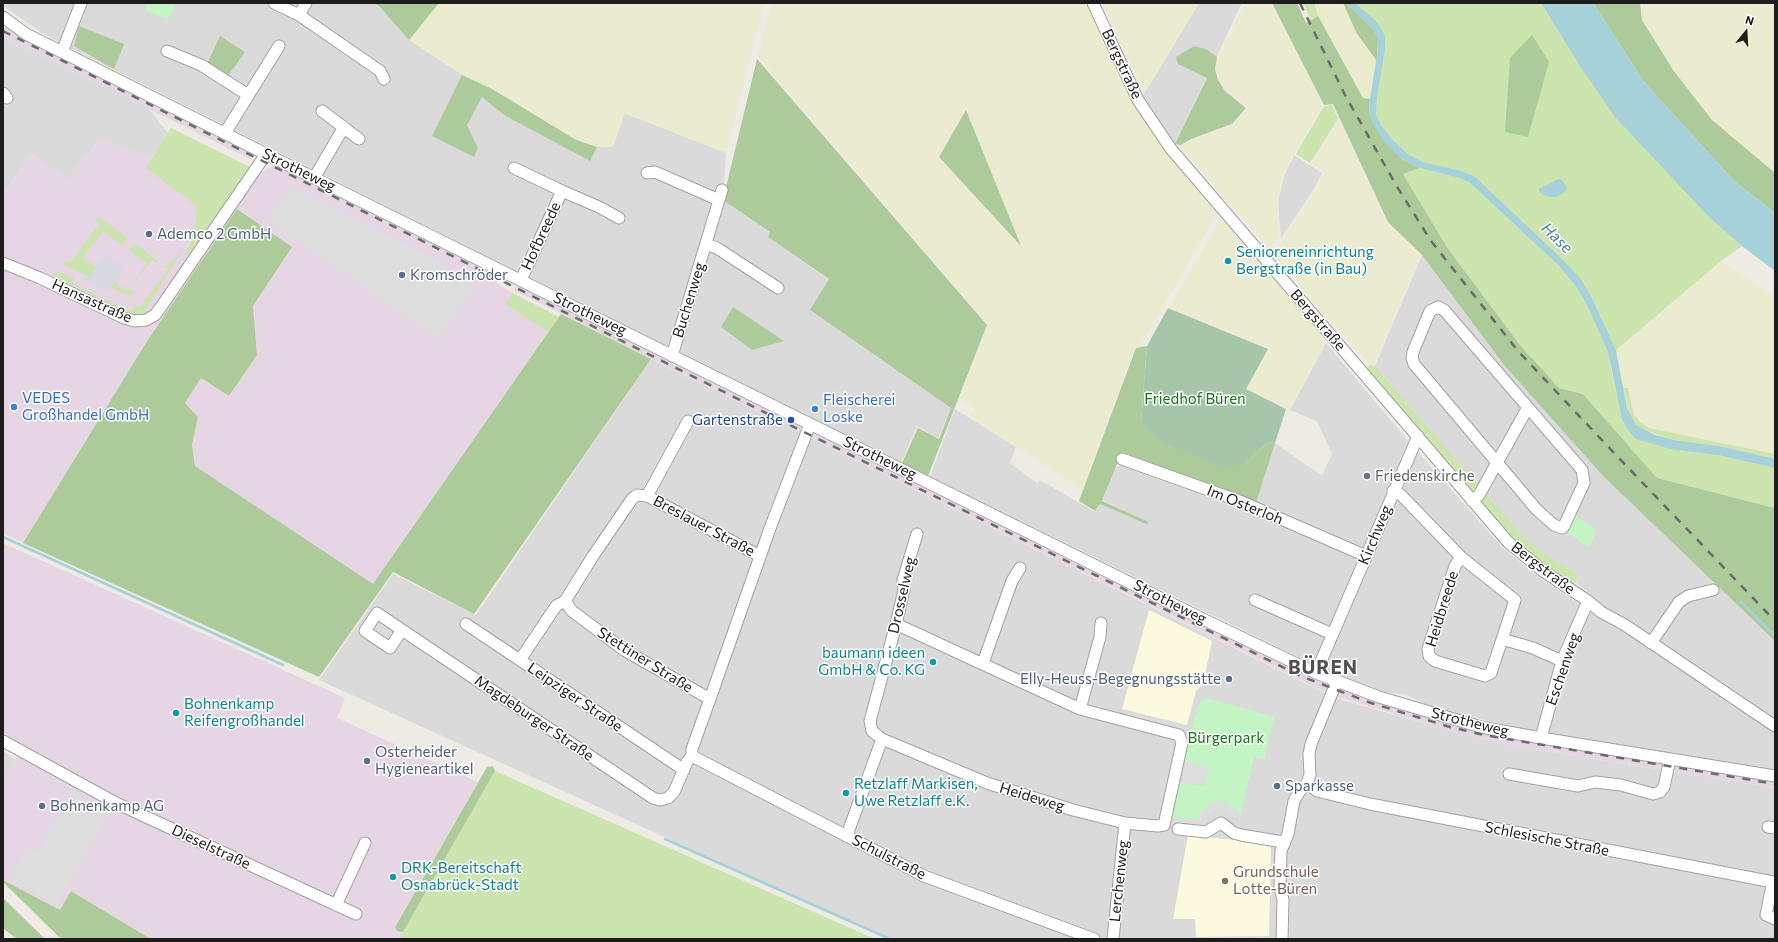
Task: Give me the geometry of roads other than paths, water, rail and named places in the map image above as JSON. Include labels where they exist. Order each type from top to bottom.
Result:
[{"type":"street","points":[[62,52],[81,3]]},
{"type":"street","points":[[274,3],[299,15],[380,71],[384,79]]},
{"type":"street","points":[[299,15],[306,3]]},
{"type":"street","name":"Bergstraße","points":[[1093,3],[1138,100],[1171,148],[1508,542],[1524,557],[1588,601],[1600,612],[1622,623],[1775,726]]},
{"type":"street","name":"Strotheweg","points":[[3,17],[18,29],[62,52],[314,178],[1211,623],[1316,673],[1432,714],[1481,727],[1775,776]]},
{"type":"street","points":[[225,133],[279,46]]},
{"type":"street","points":[[167,51],[201,65],[248,95]]},
{"type":"street","points":[[322,111],[360,139]]},
{"type":"street","points":[[314,178],[344,127]]},
{"type":"street","name":"Hansastraße","points":[[3,263],[40,278],[124,318],[135,321],[146,320],[155,315],[161,307],[266,154]]},
{"type":"street","name":"Hofbreede","points":[[514,168],[562,192],[599,207],[619,218]]},
{"type":"street","name":"Buchenweg","points":[[647,173],[655,172],[721,195],[672,356]]},
{"type":"street","name":"Hofbreede","points":[[521,280],[562,192]]},
{"type":"street","name":"Buchenweg","points":[[706,244],[717,248],[778,288]]},
{"type":"street","points":[[1438,307],[1444,310],[1527,409],[1582,470],[1584,483],[1564,526],[1562,528],[1554,525],[1544,517],[1497,462],[1414,364],[1412,358],[1430,311],[1438,307]]},
{"type":"street","points":[[1472,501],[1479,495],[1527,409]]},
{"type":"street","points":[[520,660],[556,606],[565,601],[632,499],[637,495],[647,496],[688,421]]},
{"type":"street","points":[[684,770],[692,756],[692,749],[760,556],[810,424]]},
{"type":"street","name":"Kirchweg","points":[[1316,673],[1393,491],[1418,436]]},
{"type":"street","name":"Im Osterloh","points":[[1122,459],[1242,502],[1366,556]]},
{"type":"street","name":"Heidbreede","points":[[1393,491],[1402,495],[1461,556],[1515,600],[1491,673],[1485,676],[1435,661],[1429,656],[1428,649],[1455,566],[1461,556]]},
{"type":"street","name":"Breslauer Straße","points":[[647,496],[760,556]]},
{"type":"street","name":"Drosselweg","points":[[882,739],[872,731],[870,721],[904,590],[903,580],[917,534]]},
{"type":"street","points":[[983,663],[1012,580],[1020,568]]},
{"type":"street","points":[[1651,643],[1679,602],[1688,596],[1713,590]]},
{"type":"street","points":[[1255,600],[1332,634]]},
{"type":"street","name":"Stettiner Straße","points":[[565,601],[572,611],[624,650],[710,699]]},
{"type":"street","name":"Eschenweg","points":[[1541,738],[1562,662],[1588,601]]},
{"type":"street","name":"Leipziger Straße","points":[[466,624],[684,770]]},
{"type":"street","points":[[896,624],[1080,708],[1100,637],[1101,624]]},
{"type":"street","name":"Magdeburger Straße","points":[[402,630],[653,798],[660,800],[668,798],[674,792],[684,770]]},
{"type":"street","points":[[1502,638],[1533,648],[1562,662]]},
{"type":"street","points":[[1282,939],[1283,900],[1280,887],[1281,851],[1283,842],[1288,834],[1294,801],[1299,792],[1307,783],[1310,775],[1309,754],[1311,744],[1337,681]]},
{"type":"street","name":"Heideweg","points":[[882,739],[987,783],[1073,810],[1125,823],[1158,826],[1164,825],[1167,819],[1182,738],[1175,733],[1122,721],[1080,708]]},
{"type":"street","points":[[847,835],[882,739]]},
{"type":"street","name":"Dieselstraße","points":[[3,741],[116,803],[356,914]]},
{"type":"street","name":"Schulstraße","points":[[692,756],[924,876],[1094,939]]},
{"type":"street","points":[[1508,774],[1578,786],[1594,782],[1621,785],[1653,794],[1660,792],[1664,788],[1670,759]]},
{"type":"street","name":"Schlesische Straße","points":[[1307,783],[1317,791],[1370,804],[1774,882],[1773,896],[1766,916],[1775,919]]},
{"type":"street","name":"Lerchenweg","points":[[1113,939],[1125,823]]},
{"type":"street","points":[[1178,829],[1206,832],[1221,823],[1234,833],[1241,836],[1283,842]]},
{"type":"street","points":[[336,905],[365,843]]},
{"type":"water","points":[[1346,3],[1355,3],[1378,23],[1385,36],[1385,49],[1376,114],[1381,125],[1393,140],[1408,154],[1423,162],[1458,170],[1474,176],[1581,279],[1592,298],[1616,350],[1627,408],[1636,425],[1655,435],[1674,440],[1724,447],[1775,459],[1775,468],[1718,455],[1670,449],[1636,439],[1628,430],[1622,419],[1608,352],[1586,303],[1574,284],[1559,266],[1469,182],[1456,177],[1420,168],[1403,160],[1387,145],[1375,128],[1369,115],[1378,49],[1378,38],[1372,28]]},
{"type":"water","points":[[1541,3],[1593,3],[1644,82],[1734,181],[1775,213],[1775,271],[1742,246],[1710,218],[1615,117],[1578,63]]},
{"type":"water","points":[[1558,179],[1561,179],[1567,187],[1566,191],[1557,197],[1545,196],[1539,192],[1539,189]]},
{"type":"waterway","points":[[3,537],[283,665]]},
{"type":"waterway","points":[[1741,602],[1775,636]]},
{"type":"waterway","points":[[665,839],[890,939]]},
{"type":"railway","points":[[1300,3],[1345,95],[1396,185],[1431,241],[1518,351],[1775,621]]},
{"type":"railway","points":[[3,31],[806,433],[1303,677],[1371,703],[1450,727],[1484,735],[1775,784]]},
{"type":"place","name":"Ademco 2 GmbH","points":[[149,234]]},
{"type":"place","name":"Senioreneinrichtung Bergstraße (in Bau)","points":[[1228,261]]},
{"type":"place","name":"Kromschröder","points":[[402,275]]},
{"type":"place","name":"VEDES Großhandel GmbH","points":[[14,407]]},
{"type":"place","name":"Fleischerei Loske","points":[[815,409]]},
{"type":"place","name":"Gartenstraße","points":[[791,420]]},
{"type":"place","name":"Friedenskirche","points":[[1367,476]]},
{"type":"place","name":"baumann ideen GmbH & Co. KG","points":[[933,662]]},
{"type":"place","name":"Elly-Heuss-Begegnungsstätte","points":[[1229,679]]},
{"type":"place","name":"Bohnenkamp Reifengroßhandel","points":[[176,713]]},
{"type":"place","name":"Osterheider Hygieneartikel","points":[[367,761]]},
{"type":"place","name":"Sparkasse","points":[[1277,786]]},
{"type":"place","name":"Retzlaff Markisen, Uwe Retzlaff e.K.","points":[[846,793]]},
{"type":"place","name":"Bohnenkamp AG","points":[[42,806]]},
{"type":"place","name":"DRK-Bereitschaft Osnabrück-Stadt","points":[[393,877]]},
{"type":"place","name":"Grundschule Lotte-Büren","points":[[1225,881]]},
{"type":"district","name":"BÜREN","points":[[1323,668]]},
{"type":"water label","name":"Hase","points":[[1557,238]]},
{"type":"park label","name":"Friedhof Büren","points":[[1195,399]]},
{"type":"park label","name":"Bürgerpark","points":[[1226,738]]}]
